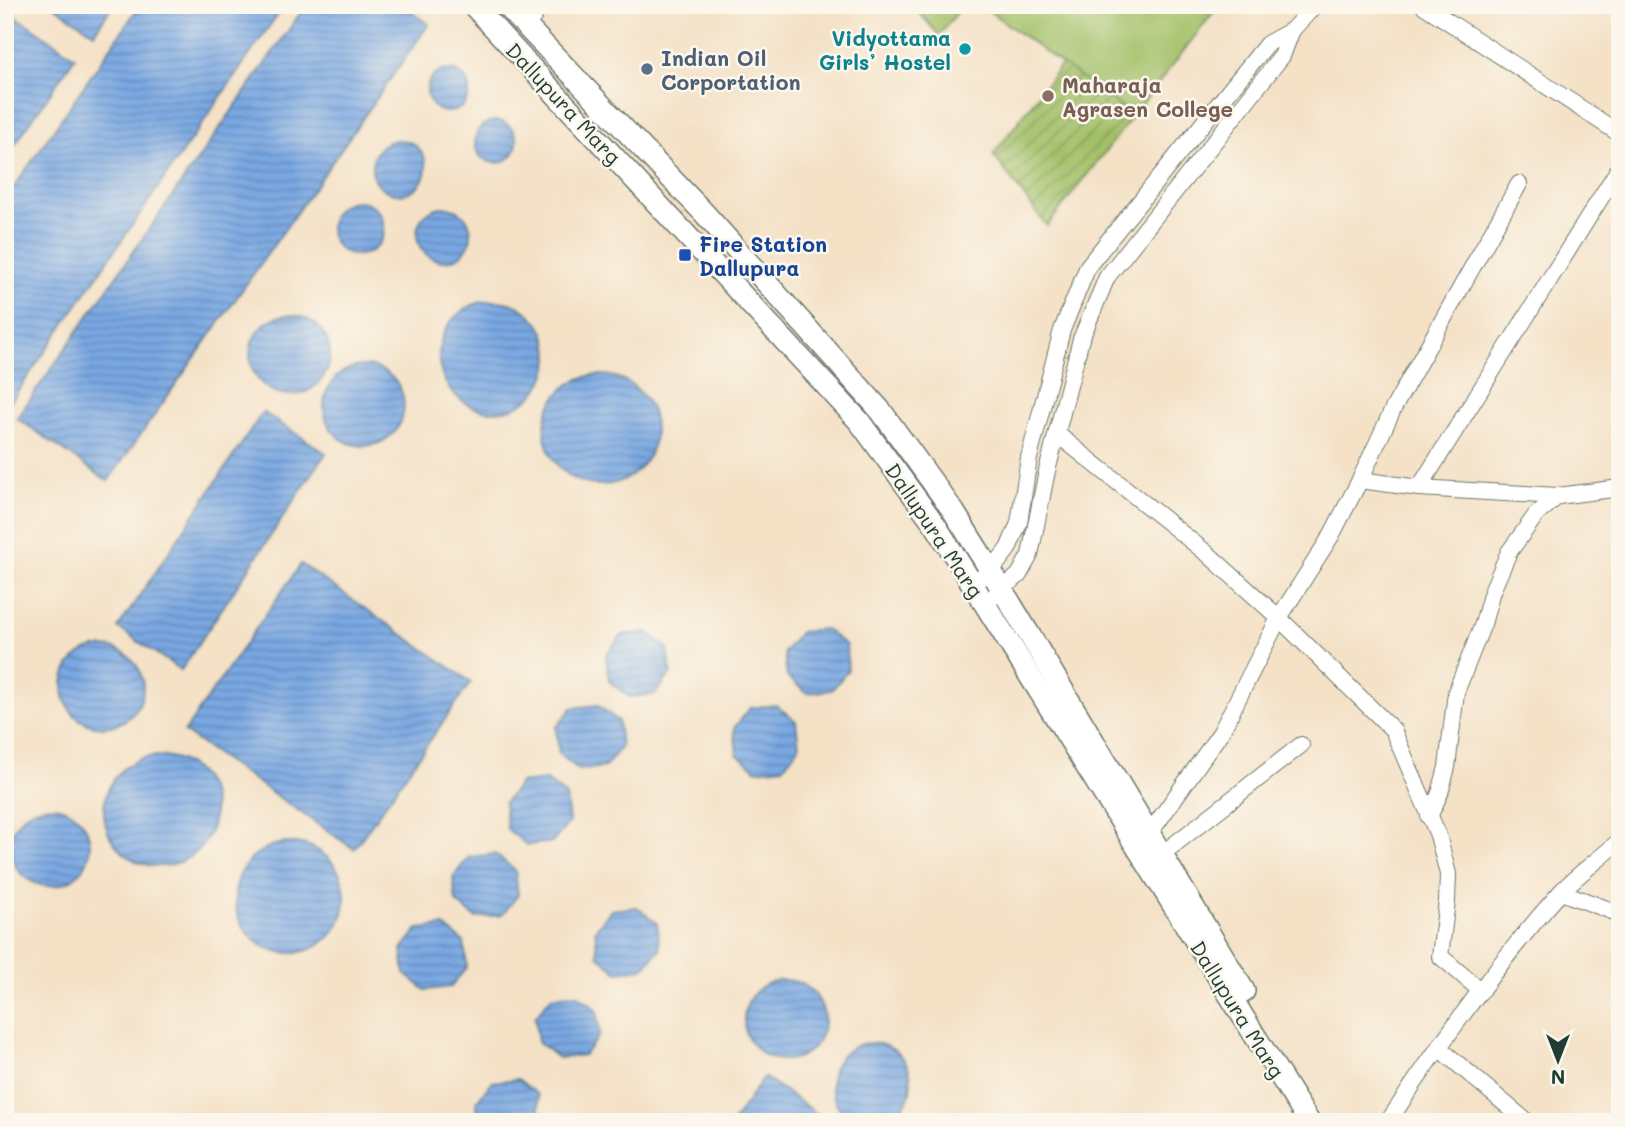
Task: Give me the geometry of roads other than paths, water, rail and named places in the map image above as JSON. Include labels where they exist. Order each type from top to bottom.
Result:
[{"type":"main road","name":"Dallupura Marg","points":[[473,5],[859,421],[936,526],[1309,1122]]},
{"type":"main road","name":"Dallupura Marg","points":[[506,5],[525,15],[881,411],[954,512],[991,571],[1322,1122]]},
{"type":"street","points":[[972,584],[991,571],[1008,549],[1019,523],[1029,458],[1062,330],[1088,266],[1267,44],[1292,30],[1315,5]]},
{"type":"street","points":[[1423,5],[1620,134]]},
{"type":"street","points":[[984,604],[1019,575],[1030,555],[1082,339],[1107,277],[1282,56],[1292,30]]},
{"type":"street","points":[[1419,488],[1620,167]]},
{"type":"street","points":[[1150,833],[1221,732],[1279,618],[1331,536],[1394,407],[1520,184]]},
{"type":"street","points":[[1057,434],[1209,555],[1279,618],[1393,730],[1438,835],[1448,874],[1440,956],[1481,991]]},
{"type":"street","points":[[1360,480],[1419,488],[1559,496],[1620,488]]},
{"type":"street","points":[[1429,817],[1440,793],[1447,766],[1456,692],[1483,624],[1492,591],[1509,552],[1536,515],[1559,496]]},
{"type":"street","points":[[1162,854],[1301,745]]},
{"type":"street","points":[[1388,1122],[1481,991],[1561,892],[1620,841]]},
{"type":"street","points":[[1561,892],[1620,914]]},
{"type":"street","points":[[1440,1049],[1527,1122]]},
{"type":"water","points":[[52,5],[113,5],[94,33]]},
{"type":"water","points":[[140,5],[284,5],[11,401],[5,397],[5,200]]},
{"type":"water","points":[[306,5],[402,5],[429,24],[108,481],[17,418]]},
{"type":"water","points":[[5,9],[75,57],[5,159]]},
{"type":"water","points":[[448,70],[463,76],[469,91],[463,106],[448,112],[433,106],[427,91],[433,76]]},
{"type":"water","points":[[496,121],[511,127],[517,142],[511,157],[496,163],[481,157],[475,142],[481,127]]},
{"type":"water","points":[[399,140],[418,148],[426,167],[418,186],[399,194],[380,186],[372,167],[380,148]]},
{"type":"water","points":[[357,201],[376,209],[384,228],[376,247],[357,255],[338,247],[330,228],[338,209]]},
{"type":"water","points":[[444,207],[463,215],[471,234],[463,253],[444,261],[425,253],[417,234],[425,215]]},
{"type":"water","points":[[494,301],[515,305],[533,317],[545,335],[549,356],[545,377],[533,395],[515,407],[494,411],[473,407],[455,395],[443,377],[439,356],[443,335],[455,317],[473,305]]},
{"type":"water","points":[[282,315],[298,315],[319,326],[330,347],[330,363],[319,384],[298,395],[282,395],[268,389],[256,377],[250,363],[250,347],[256,333],[268,321]]},
{"type":"water","points":[[356,366],[372,366],[393,377],[404,398],[404,414],[393,435],[372,446],[356,446],[342,440],[330,428],[324,414],[324,398],[330,384],[342,372]]},
{"type":"water","points":[[600,375],[621,379],[639,391],[651,409],[655,430],[651,451],[639,469],[621,481],[600,485],[579,481],[561,469],[549,451],[545,430],[549,409],[561,391],[579,379]]},
{"type":"water","points":[[263,412],[326,453],[181,670],[118,628]]},
{"type":"water","points":[[301,564],[471,682],[354,849],[184,732]]},
{"type":"water","points":[[825,629],[846,645],[848,670],[832,690],[807,693],[787,677],[784,652],[800,632]]},
{"type":"water","points":[[648,632],[668,648],[671,674],[655,694],[629,697],[609,681],[606,655],[622,635]]},
{"type":"water","points":[[95,647],[111,647],[125,654],[136,665],[143,679],[140,702],[125,720],[111,727],[95,727],[81,720],[70,709],[63,695],[63,679],[70,665],[81,654]]},
{"type":"water","points":[[598,705],[618,721],[621,747],[605,767],[579,770],[559,754],[556,728],[572,708]]},
{"type":"water","points":[[776,705],[796,721],[799,747],[783,767],[757,770],[737,754],[734,728],[750,708]]},
{"type":"water","points":[[159,756],[180,760],[198,772],[210,790],[214,811],[210,832],[198,850],[180,862],[159,866],[138,862],[120,850],[108,832],[104,811],[108,790],[120,772],[138,760]]},
{"type":"water","points":[[546,780],[566,796],[569,822],[553,842],[527,845],[507,829],[504,803],[520,783]]},
{"type":"water","points":[[42,806],[58,806],[79,817],[90,838],[90,854],[79,875],[58,886],[42,886],[28,880],[16,868],[10,854],[10,838],[16,824],[28,812]]},
{"type":"water","points":[[290,843],[311,847],[329,859],[341,877],[345,898],[341,919],[329,937],[311,949],[290,953],[269,949],[251,937],[239,919],[235,898],[239,877],[251,859],[269,847]]},
{"type":"water","points":[[495,854],[515,870],[518,895],[502,915],[476,918],[456,902],[453,877],[469,857]]},
{"type":"water","points":[[637,907],[657,923],[660,949],[643,969],[618,972],[598,956],[595,930],[611,910]]},
{"type":"water","points":[[444,926],[464,942],[467,967],[451,987],[425,990],[405,974],[402,949],[418,929]]},
{"type":"water","points":[[776,980],[792,980],[806,987],[817,998],[824,1012],[821,1035],[806,1053],[792,1060],[776,1060],[762,1053],[751,1042],[744,1028],[744,1012],[751,998],[762,987]]},
{"type":"water","points":[[577,994],[597,1010],[600,1035],[584,1055],[558,1058],[538,1042],[535,1017],[551,997]]},
{"type":"water","points":[[871,1043],[886,1046],[899,1055],[908,1068],[911,1083],[908,1098],[899,1111],[886,1120],[871,1123],[856,1120],[843,1111],[834,1098],[831,1083],[834,1068],[843,1055],[856,1046]]},
{"type":"water","points":[[764,1077],[825,1119],[823,1122],[733,1122]]},
{"type":"water","points":[[518,1079],[538,1095],[540,1122],[479,1122],[476,1102],[492,1082]]},
{"type":"place","name":"Vidyottama Girls’ Hostel","points":[[965,49]]},
{"type":"place","name":"Indian Oil Corportation","points":[[647,69]]},
{"type":"place","name":"Maharaja Agrasen College","points":[[1048,96]]},
{"type":"place","name":"Fire Station Dallupura","points":[[685,255]]}]
